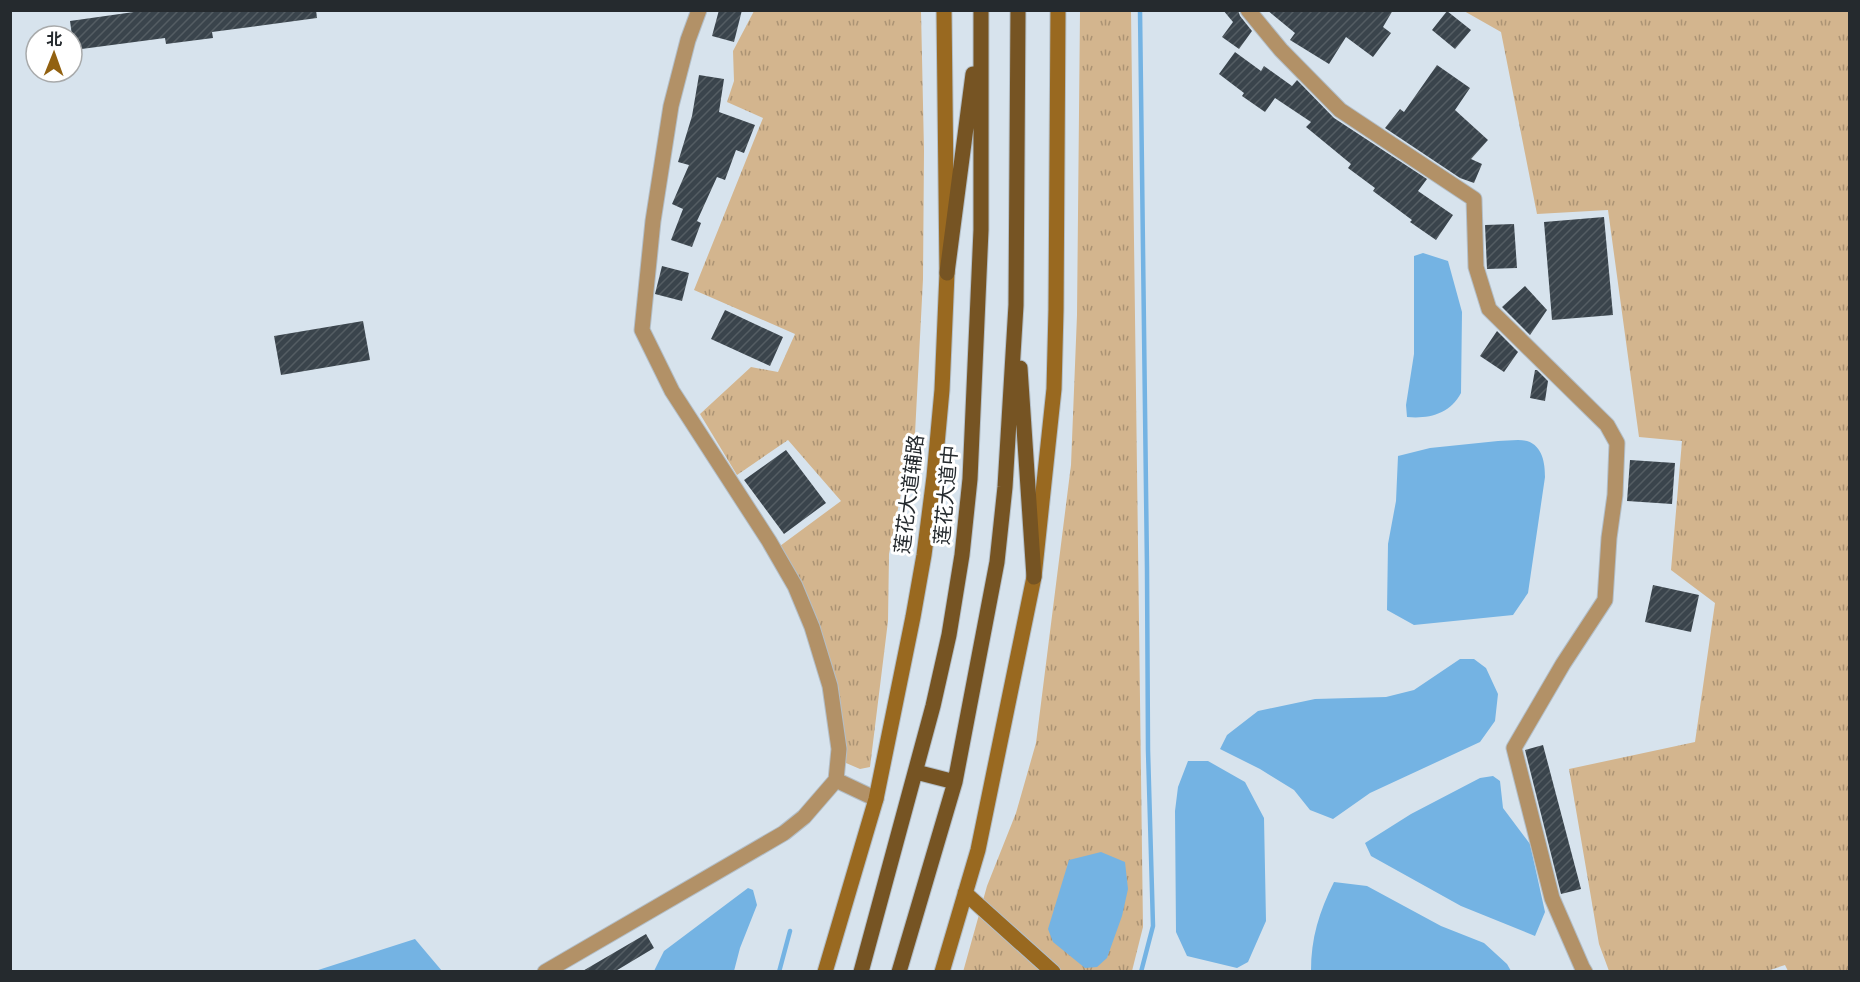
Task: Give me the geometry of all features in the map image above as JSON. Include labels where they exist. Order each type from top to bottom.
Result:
[{"type":"main road","points":[[899,972],[955,782],[997,562],[1005,487],[1016,305],[1018,10]]},
{"type":"main road","points":[[946,273],[981,14]]},
{"type":"main road","name":"莲花大道中","points":[[861,972],[916,772],[949,635],[962,555],[970,479],[981,230],[981,14]]},
{"type":"main road","points":[[1016,305],[1034,578]]},
{"type":"main road","points":[[916,772],[955,782]]},
{"type":"street","points":[[545,972],[783,833],[804,817],[836,780],[839,749],[830,686],[812,627],[795,586],[672,391],[642,330],[653,220],[671,106],[688,40],[699,10]]},
{"type":"street","name":"莲花大道辅路","points":[[825,972],[876,799],[913,617],[934,477],[942,390],[946,273],[944,10]]},
{"type":"street","points":[[942,972],[978,850],[1034,578],[1054,389],[1058,10]]},
{"type":"street","points":[[1248,10],[1281,50],[1340,110],[1474,199],[1476,267],[1489,309],[1607,425],[1617,443],[1615,495],[1609,538],[1605,600],[1563,664],[1514,748],[1552,898],[1585,972]]},
{"type":"street","points":[[836,780],[876,799]]},
{"type":"street","points":[[965,893],[1053,972]]},
{"type":"green space","points":[[754,11],[921,11],[924,151],[923,279],[914,453],[903,483],[889,554],[888,621],[870,767],[860,769],[846,763],[844,744],[780,546],[841,501],[788,440],[737,475],[700,414],[751,367],[778,372],[795,334],[694,290],[763,118],[727,102],[734,81],[733,51]]},
{"type":"green space","points":[[1080,11],[1131,11],[1143,927],[1132,971],[963,972],[987,886],[1016,813],[1036,743],[1071,465],[1077,315]]},
{"type":"green space","points":[[1464,11],[1849,11],[1849,971],[1788,971],[1785,965],[1764,972],[1609,971],[1599,944],[1569,769],[1695,742],[1715,603],[1671,570],[1682,441],[1639,437],[1608,210],[1537,214],[1501,32]]},
{"type":"water","points":[[1423,253],[1448,261],[1462,312],[1461,393],[1451,406],[1438,414],[1407,417],[1406,405],[1414,354],[1414,256]]},
{"type":"water","points":[[1517,440],[1532,443],[1540,451],[1544,461],[1545,477],[1528,593],[1513,615],[1414,625],[1387,610],[1388,544],[1396,501],[1398,456],[1430,448]]},
{"type":"water","points":[[1460,659],[1474,659],[1486,668],[1498,694],[1495,721],[1480,742],[1370,793],[1333,819],[1310,810],[1294,790],[1260,769],[1220,749],[1227,735],[1258,711],[1315,699],[1386,697],[1414,690]]},
{"type":"water","points":[[1188,761],[1208,761],[1245,782],[1264,818],[1266,921],[1248,962],[1237,968],[1187,956],[1176,932],[1175,811],[1178,787]]},
{"type":"water","points":[[1493,776],[1500,781],[1503,808],[1530,844],[1545,912],[1535,936],[1461,906],[1371,856],[1365,843],[1411,814],[1480,778]]},
{"type":"water","points":[[1101,852],[1125,862],[1128,889],[1122,916],[1107,958],[1097,967],[1085,968],[1053,942],[1048,929],[1069,860]]},
{"type":"water","points":[[1334,882],[1367,886],[1441,926],[1484,943],[1507,964],[1511,971],[1311,971],[1312,947],[1317,925]]},
{"type":"water","points":[[748,888],[753,890],[757,905],[740,948],[734,971],[654,971],[664,951]]},
{"type":"water","points":[[415,939],[442,971],[315,971]]},
{"type":"building","points":[[148,10],[316,10],[317,18],[212,32],[213,38],[166,44],[165,38],[84,49],[84,24],[70,24],[70,21]]},
{"type":"building","points":[[719,10],[742,10],[734,42],[712,36]]},
{"type":"building","points":[[1223,10],[1238,10],[1252,31],[1239,49],[1222,37],[1233,22]]},
{"type":"building","points":[[1267,10],[1393,10],[1383,27],[1391,33],[1373,57],[1346,37],[1329,64],[1290,40],[1295,33]]},
{"type":"building","points":[[1447,11],[1471,30],[1455,49],[1432,30]]},
{"type":"building","points":[[1235,52],[1261,71],[1264,66],[1292,86],[1297,80],[1334,118],[1427,179],[1418,191],[1453,215],[1436,240],[1410,222],[1412,220],[1373,191],[1375,188],[1348,168],[1351,164],[1306,127],[1311,122],[1275,98],[1265,112],[1242,96],[1244,93],[1219,74]]},
{"type":"building","points":[[1437,65],[1470,88],[1455,110],[1488,140],[1471,159],[1482,164],[1474,183],[1460,178],[1385,128],[1400,109],[1404,112]]},
{"type":"building","points":[[699,75],[724,79],[719,112],[755,125],[744,153],[736,150],[725,180],[717,177],[697,221],[701,223],[692,247],[671,240],[683,209],[672,204],[689,165],[678,162],[692,116]]},
{"type":"building","points":[[1604,217],[1613,315],[1552,320],[1544,222]]},
{"type":"building","points":[[1514,224],[1517,268],[1487,269],[1485,225]]},
{"type":"building","points":[[662,266],[689,273],[682,301],[655,294]]},
{"type":"building","points":[[1525,286],[1547,310],[1530,335],[1502,307]]},
{"type":"building","points":[[725,310],[783,337],[770,366],[711,339]]},
{"type":"building","points":[[363,321],[370,360],[281,375],[274,336]]},
{"type":"building","points":[[1497,331],[1518,352],[1504,372],[1480,356]]},
{"type":"building","points":[[1535,370],[1548,381],[1545,401],[1530,398]]},
{"type":"building","points":[[786,450],[826,503],[784,534],[744,480]]},
{"type":"building","points":[[1630,460],[1675,463],[1672,504],[1627,501]]},
{"type":"building","points":[[1653,585],[1699,595],[1691,632],[1645,622]]},
{"type":"building","points":[[1543,745],[1581,889],[1561,894],[1525,750]]},
{"type":"building","points":[[646,934],[654,948],[614,972],[581,972]]},
{"type":"waterway","points":[[1140,10],[1148,750],[1153,926],[1141,972]]},
{"type":"waterway","points":[[779,972],[790,931]]}]
